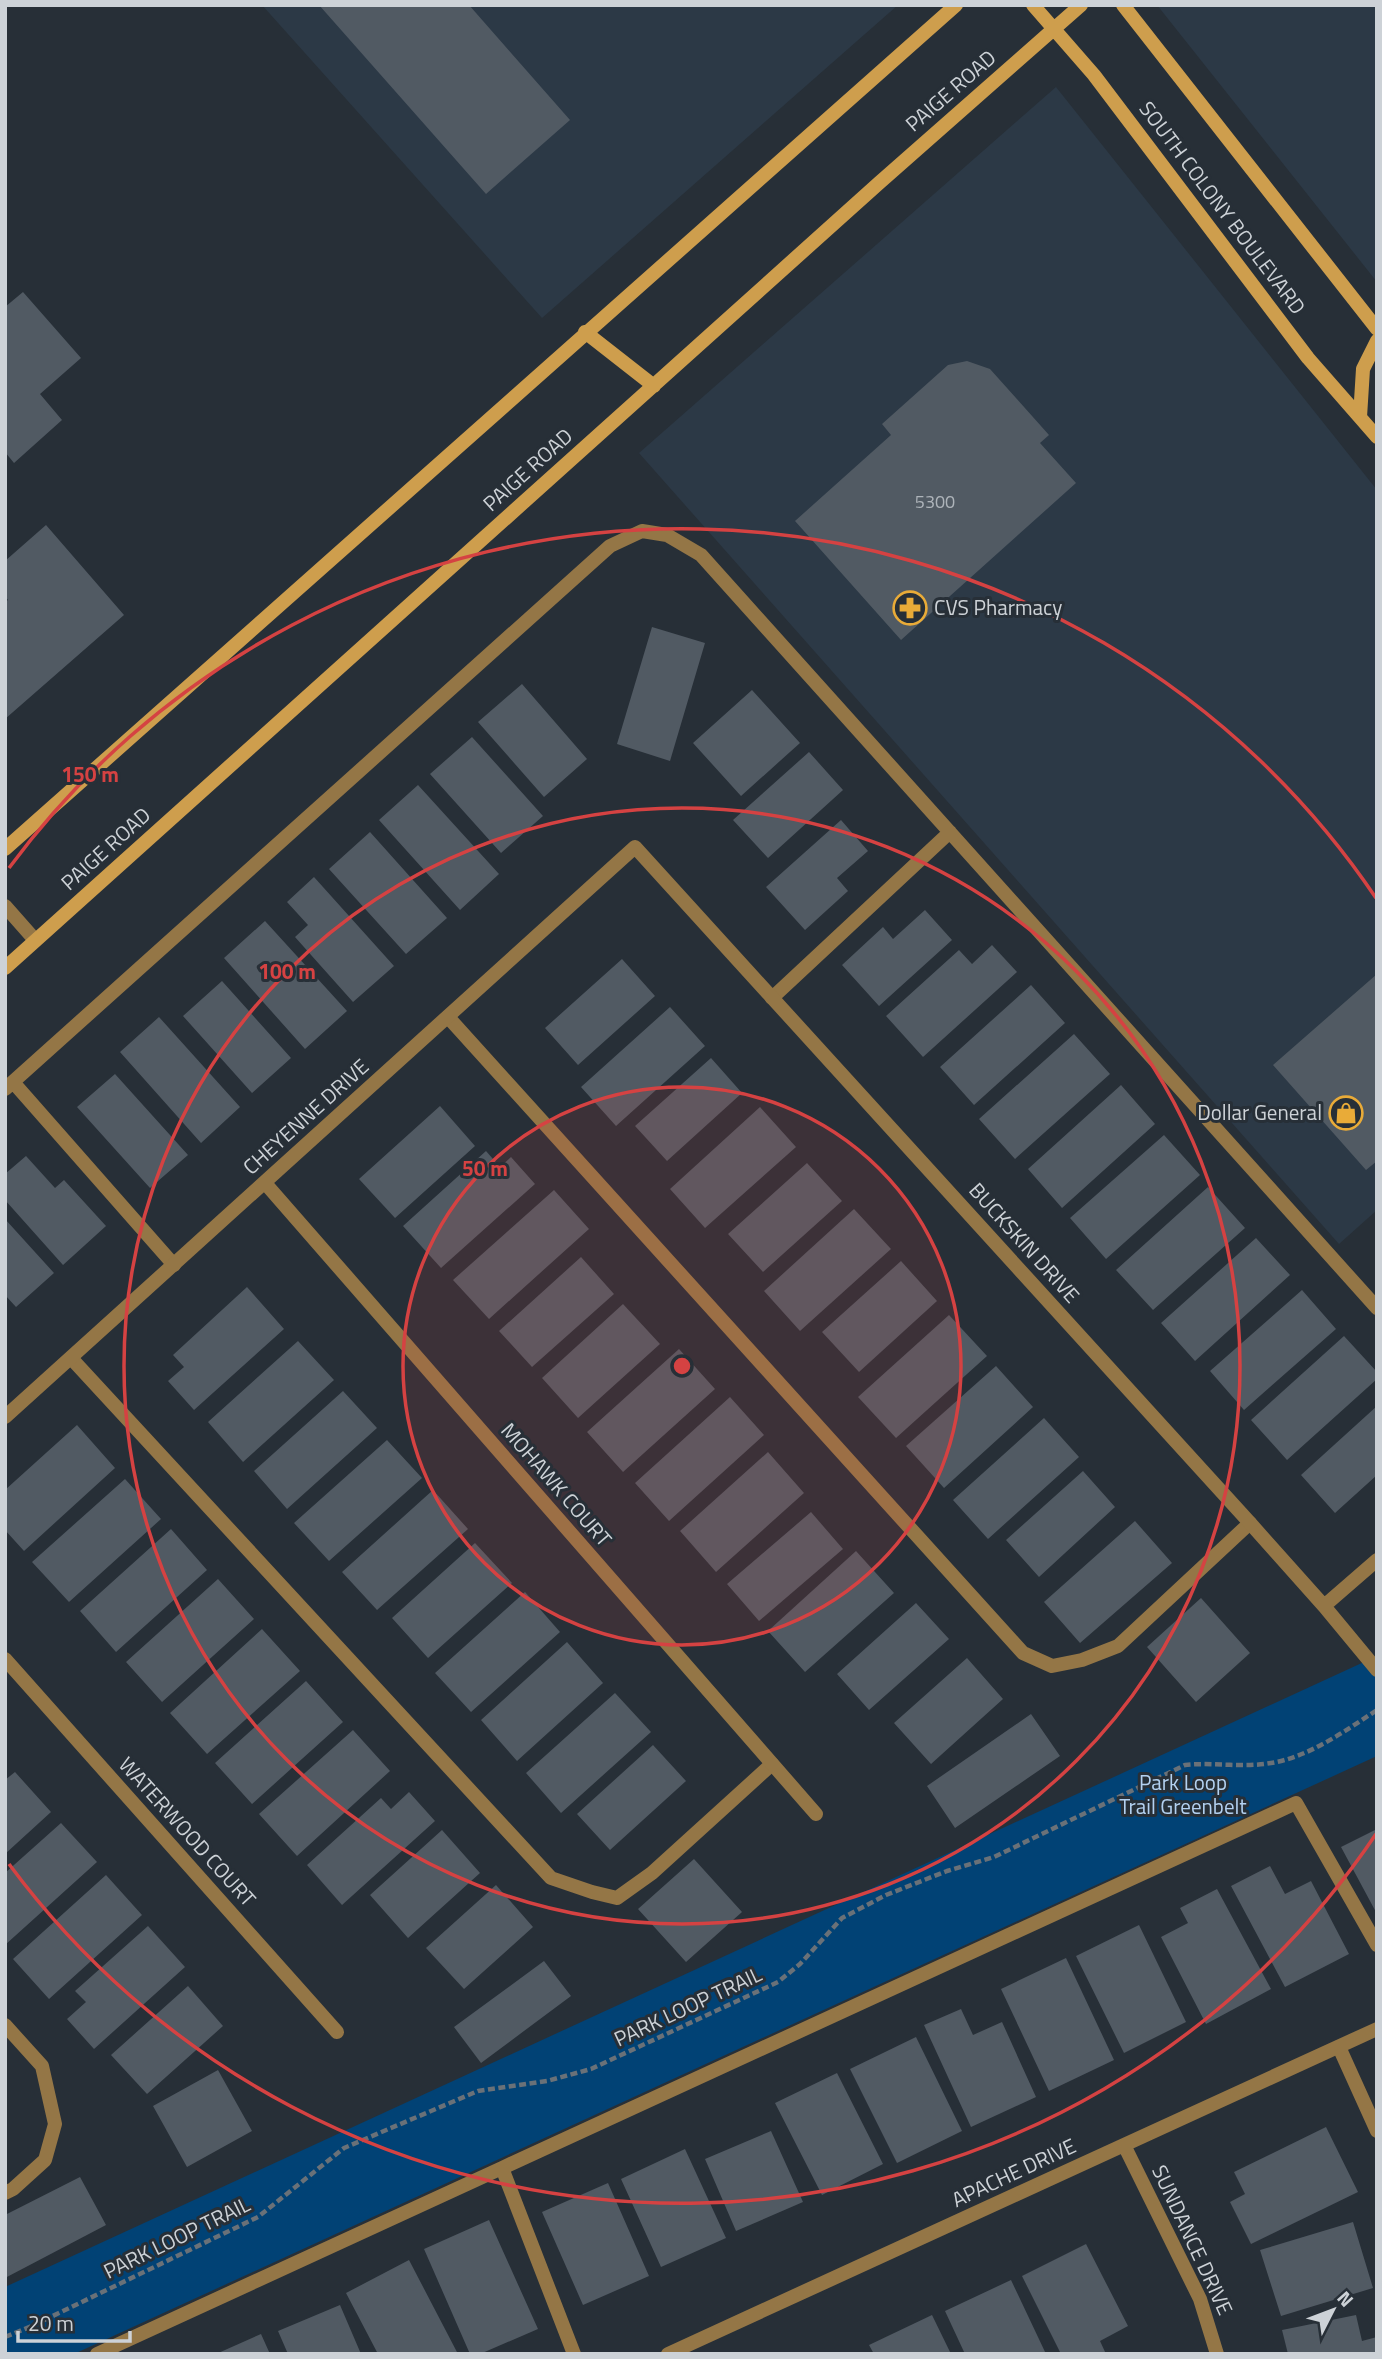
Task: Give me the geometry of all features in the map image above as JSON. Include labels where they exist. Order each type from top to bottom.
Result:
[{"type":"main road","points":[[5,849],[956,5]]},
{"type":"main road","name":"SOUTH COLONY BOULEVARD","points":[[1033,5],[1123,110],[1308,358],[1377,437]]},
{"type":"main road","name":"PAIGE ROAD","points":[[5,968],[1081,5]]},
{"type":"main road","points":[[1122,5],[1377,328]]},
{"type":"main road","points":[[585,332],[654,386]]},
{"type":"main road","points":[[1360,417],[1363,369],[1377,341]]},
{"type":"street","points":[[174,1265],[9,1085],[610,546],[642,531],[667,535],[701,555],[1377,1308]]},
{"type":"street","points":[[772,998],[950,832]]},
{"type":"street","name":"BUCKSKIN DRIVE","points":[[635,847],[1251,1523],[1377,1670]]},
{"type":"street","name":"CHEYENNE DRIVE","points":[[5,1417],[635,847]]},
{"type":"street","points":[[5,906],[35,940]]},
{"type":"street","points":[[448,1017],[1023,1653],[1052,1666],[1082,1660],[1118,1646],[1251,1523]]},
{"type":"street","name":"MOHAWK COURT","points":[[264,1183],[816,1814]]},
{"type":"street","points":[[71,1357],[551,1878],[617,1898],[652,1872],[772,1764]]},
{"type":"street","points":[[1324,1606],[1377,1560]]},
{"type":"street","name":"WATERWOOD COURT","points":[[5,1659],[337,2032]]},
{"type":"street","points":[[97,2354],[1296,1803],[1377,1945]]},
{"type":"street","points":[[5,2025],[42,2066],[55,2124],[46,2160],[5,2193]]},
{"type":"street","name":"APACHE DRIVE","points":[[667,2354],[1377,2029]]},
{"type":"street","points":[[1339,2047],[1377,2131]]},
{"type":"street","name":"SUNDANCE DRIVE","points":[[1124,2145],[1200,2299],[1217,2354]]},
{"type":"street","points":[[502,2168],[575,2354]]},
{"type":"path","name":"PARK LOOP TRAIL","points":[[5,2337],[258,2217],[344,2148],[478,2091],[547,2081],[591,2069],[778,1982],[800,1964],[842,1918],[886,1895],[947,1871],[994,1857],[1185,1765],[1207,1762],[1238,1766],[1272,1763],[1303,1753],[1377,1710]]},
{"type":"shaded area","points":[[262,5],[898,5],[542,318]]},
{"type":"shaded area","points":[[1157,5],[1377,5],[1377,282]]},
{"type":"shaded area","points":[[1056,87],[1377,490],[1377,1210],[1339,1244],[639,453]]},
{"type":"green space","name":"Park Loop Trail Greenbelt","points":[[1377,1656],[1377,1756],[74,2354],[5,2354],[5,2287]]},
{"type":"building","points":[[319,5],[469,5],[570,120],[486,194]]},
{"type":"building","points":[[23,292],[81,358],[40,394],[62,420],[14,463],[5,452],[5,307]]},
{"type":"building","name":"CVS Pharmacy","points":[[967,361],[990,369],[1049,435],[1040,443],[1076,483],[901,640],[795,521],[891,435],[882,424],[948,365]]},
{"type":"building","points":[[46,525],[124,615],[5,719],[5,602],[8,600],[5,596],[5,561]]},
{"type":"building","points":[[652,627],[705,643],[670,761],[617,744]]},
{"type":"building","points":[[522,684],[587,759],[544,797],[478,722]]},
{"type":"building","points":[[752,690],[800,743],[741,796],[693,743]]},
{"type":"building","points":[[472,737],[543,816],[501,853],[430,774]]},
{"type":"building","points":[[809,752],[843,790],[768,858],[733,820]]},
{"type":"building","points":[[418,785],[499,874],[460,910],[379,820]]},
{"type":"building","points":[[841,820],[868,851],[837,878],[848,891],[805,930],[766,887]]},
{"type":"building","points":[[370,832],[447,918],[406,954],[329,869]]},
{"type":"building","points":[[314,877],[394,966],[353,1002],[295,937],[308,925],[287,902]]},
{"type":"building","points":[[925,910],[952,940],[879,1006],[842,965],[883,927],[893,939]]},
{"type":"building","points":[[265,921],[347,1011],[305,1049],[224,958]]},
{"type":"building","points":[[992,945],[1017,972],[923,1057],[886,1016],[959,950],[972,964]]},
{"type":"building","points":[[622,959],[655,996],[578,1065],[545,1028]]},
{"type":"building","name":"Dollar General","points":[[1377,974],[1377,1161],[1366,1170],[1273,1065]]},
{"type":"building","points":[[222,981],[291,1058],[252,1093],[183,1016]]},
{"type":"building","points":[[1031,985],[1065,1023],[974,1105],[940,1067]]},
{"type":"building","points":[[670,1007],[705,1046],[616,1126],[581,1087]]},
{"type":"building","points":[[159,1017],[240,1107],[201,1143],[120,1052]]},
{"type":"building","points":[[1074,1034],[1110,1074],[1015,1159],[979,1119]]},
{"type":"building","points":[[711,1058],[742,1093],[667,1161],[635,1126]]},
{"type":"building","points":[[115,1074],[188,1155],[150,1188],[77,1107]]},
{"type":"building","points":[[1121,1085],[1155,1124],[1062,1208],[1028,1169]]},
{"type":"building","points":[[440,1106],[475,1146],[395,1218],[359,1179]]},
{"type":"building","points":[[760,1107],[796,1147],[705,1228],[670,1189]]},
{"type":"building","points":[[1164,1135],[1200,1175],[1106,1259],[1070,1218]]},
{"type":"building","points":[[486,1151],[500,1167],[511,1157],[535,1184],[441,1268],[403,1226]]},
{"type":"building","points":[[26,1156],[55,1188],[64,1180],[106,1226],[63,1265],[5,1200],[5,1174]]},
{"type":"building","points":[[807,1163],[842,1201],[763,1272],[728,1234]]},
{"type":"building","points":[[1208,1187],[1245,1228],[1153,1310],[1116,1270]]},
{"type":"building","points":[[554,1190],[589,1229],[489,1319],[453,1280]]},
{"type":"building","points":[[854,1209],[891,1249],[800,1331],[764,1291]]},
{"type":"building","points":[[5,1219],[54,1273],[16,1307],[5,1295]]},
{"type":"building","points":[[1256,1238],[1290,1275],[1195,1361],[1161,1323]]},
{"type":"building","points":[[581,1257],[614,1294],[532,1367],[499,1331]]},
{"type":"building","points":[[901,1261],[937,1301],[859,1372],[822,1332]]},
{"type":"building","points":[[247,1287],[284,1329],[194,1410],[168,1381],[184,1367],[173,1355]]},
{"type":"building","points":[[1302,1290],[1336,1329],[1244,1410],[1210,1371]]},
{"type":"building","points":[[623,1304],[660,1344],[578,1418],[542,1378]]},
{"type":"building","points":[[949,1315],[987,1356],[896,1438],[858,1397]]},
{"type":"building","points":[[1344,1336],[1377,1372],[1377,1379],[1287,1460],[1251,1420]]},
{"type":"building","points":[[298,1341],[334,1380],[243,1462],[208,1422]]},
{"type":"building","points":[[679,1349],[715,1389],[623,1472],[587,1432]]},
{"type":"building","points":[[996,1366],[1033,1407],[944,1488],[906,1446]]},
{"type":"building","points":[[343,1391],[377,1428],[287,1509],[254,1471]]},
{"type":"building","points":[[730,1397],[764,1435],[669,1521],[635,1483]]},
{"type":"building","points":[[1377,1406],[1377,1475],[1335,1513],[1301,1475]]},
{"type":"building","points":[[1044,1418],[1079,1457],[988,1539],[953,1500]]},
{"type":"building","points":[[77,1425],[115,1468],[24,1551],[5,1530],[5,1490]]},
{"type":"building","points":[[387,1440],[422,1478],[329,1561],[294,1523]]},
{"type":"building","points":[[768,1452],[804,1493],[716,1572],[680,1531]]},
{"type":"building","points":[[1083,1471],[1115,1507],[1039,1577],[1006,1540]]},
{"type":"building","points":[[125,1479],[161,1519],[69,1602],[32,1562]]},
{"type":"building","points":[[433,1490],[468,1529],[377,1610],[342,1572]]},
{"type":"building","points":[[811,1512],[843,1549],[759,1621],[727,1584]]},
{"type":"building","points":[[1135,1521],[1172,1563],[1080,1643],[1044,1602]]},
{"type":"building","points":[[171,1529],[207,1570],[116,1652],[80,1611]]},
{"type":"building","points":[[475,1543],[512,1583],[428,1658],[392,1618]]},
{"type":"building","points":[[856,1551],[894,1593],[805,1672],[768,1631]]},
{"type":"building","points":[[218,1579],[254,1619],[162,1702],[126,1662]]},
{"type":"building","points":[[525,1592],[560,1632],[471,1712],[435,1673]]},
{"type":"building","points":[[1201,1598],[1250,1653],[1196,1702],[1147,1647]]},
{"type":"building","points":[[916,1603],[949,1639],[869,1710],[837,1674]]},
{"type":"building","points":[[262,1629],[300,1671],[207,1754],[170,1713]]},
{"type":"building","points":[[567,1642],[603,1683],[517,1761],[481,1720]]},
{"type":"building","points":[[967,1658],[1003,1699],[931,1764],[894,1723]]},
{"type":"building","points":[[306,1681],[343,1722],[252,1804],[215,1763]]},
{"type":"building","points":[[615,1693],[651,1732],[561,1813],[526,1773]]},
{"type":"building","points":[[1031,1714],[1060,1756],[955,1828],[927,1786]]},
{"type":"building","points":[[353,1730],[390,1771],[297,1856],[259,1814]]},
{"type":"building","points":[[653,1745],[686,1781],[610,1850],[577,1814]]},
{"type":"building","points":[[15,1772],[51,1812],[5,1854],[5,1780]]},
{"type":"building","points":[[409,1792],[435,1821],[342,1905],[307,1865],[381,1798],[391,1809]]},
{"type":"building","points":[[61,1823],[97,1862],[5,1945],[5,1873]]},
{"type":"building","points":[[1377,1829],[1377,1914],[1341,1847]]},
{"type":"building","points":[[442,1830],[480,1873],[408,1938],[370,1895]]},
{"type":"building","points":[[694,1859],[742,1912],[686,1962],[638,1909]]},
{"type":"building","points":[[1270,1866],[1285,1894],[1311,1881],[1349,1954],[1285,1987],[1231,1886]]},
{"type":"building","points":[[106,1875],[142,1915],[49,1999],[13,1959]]},
{"type":"building","points":[[496,1885],[533,1927],[464,1989],[426,1948]]},
{"type":"building","points":[[1217,1889],[1271,1989],[1206,2024],[1161,1937],[1188,1923],[1180,1908]]},
{"type":"building","points":[[1139,1925],[1186,2022],[1124,2053],[1076,1956]]},
{"type":"building","points":[[148,1926],[185,1967],[94,2049],[67,2019],[86,2002],[75,1991]]},
{"type":"building","points":[[1066,1958],[1114,2060],[1049,2091],[1001,1989]]},
{"type":"building","points":[[544,1961],[571,1996],[481,2063],[454,2027]]},
{"type":"building","points":[[188,1986],[223,2026],[147,2094],[111,2055]]},
{"type":"building","points":[[961,2009],[973,2035],[1002,2022],[1036,2097],[971,2127],[924,2025]]},
{"type":"building","points":[[916,2037],[962,2131],[897,2163],[850,2069]]},
{"type":"building","points":[[218,2070],[252,2131],[187,2167],[153,2106]]},
{"type":"building","points":[[837,2073],[883,2164],[822,2195],[775,2103]]},
{"type":"building","points":[[1326,2127],[1358,2192],[1251,2244],[1230,2202],[1245,2194],[1234,2172]]},
{"type":"building","points":[[771,2131],[803,2202],[736,2231],[705,2159]]},
{"type":"building","points":[[685,2149],[726,2238],[661,2267],[621,2179]]},
{"type":"building","points":[[80,2177],[106,2225],[5,2278],[5,2215]]},
{"type":"building","points":[[608,2183],[649,2276],[583,2305],[542,2212]]},
{"type":"building","points":[[489,2220],[538,2329],[480,2354],[470,2354],[424,2249]]},
{"type":"building","points":[[1353,2222],[1373,2288],[1281,2316],[1260,2250]]},
{"type":"building","points":[[1086,2244],[1128,2326],[1100,2341],[1106,2354],[1061,2354],[1022,2276]]},
{"type":"building","points":[[409,2260],[458,2354],[378,2354],[346,2293]]},
{"type":"building","points":[[1011,2280],[1046,2354],[965,2354],[945,2311]]},
{"type":"building","points":[[340,2305],[361,2354],[288,2354],[278,2331]]},
{"type":"building","points":[[932,2315],[951,2354],[874,2354],[869,2345]]},
{"type":"building","points":[[1356,2315],[1362,2341],[1377,2337],[1377,2354],[1288,2354],[1282,2330]]},
{"type":"building","points":[[261,2334],[270,2354],[216,2354]]},
{"type":"place","name":"CVS Pharmacy","points":[[910,608]]},
{"type":"place","name":"Dollar General","points":[[1346,1113]]}]
